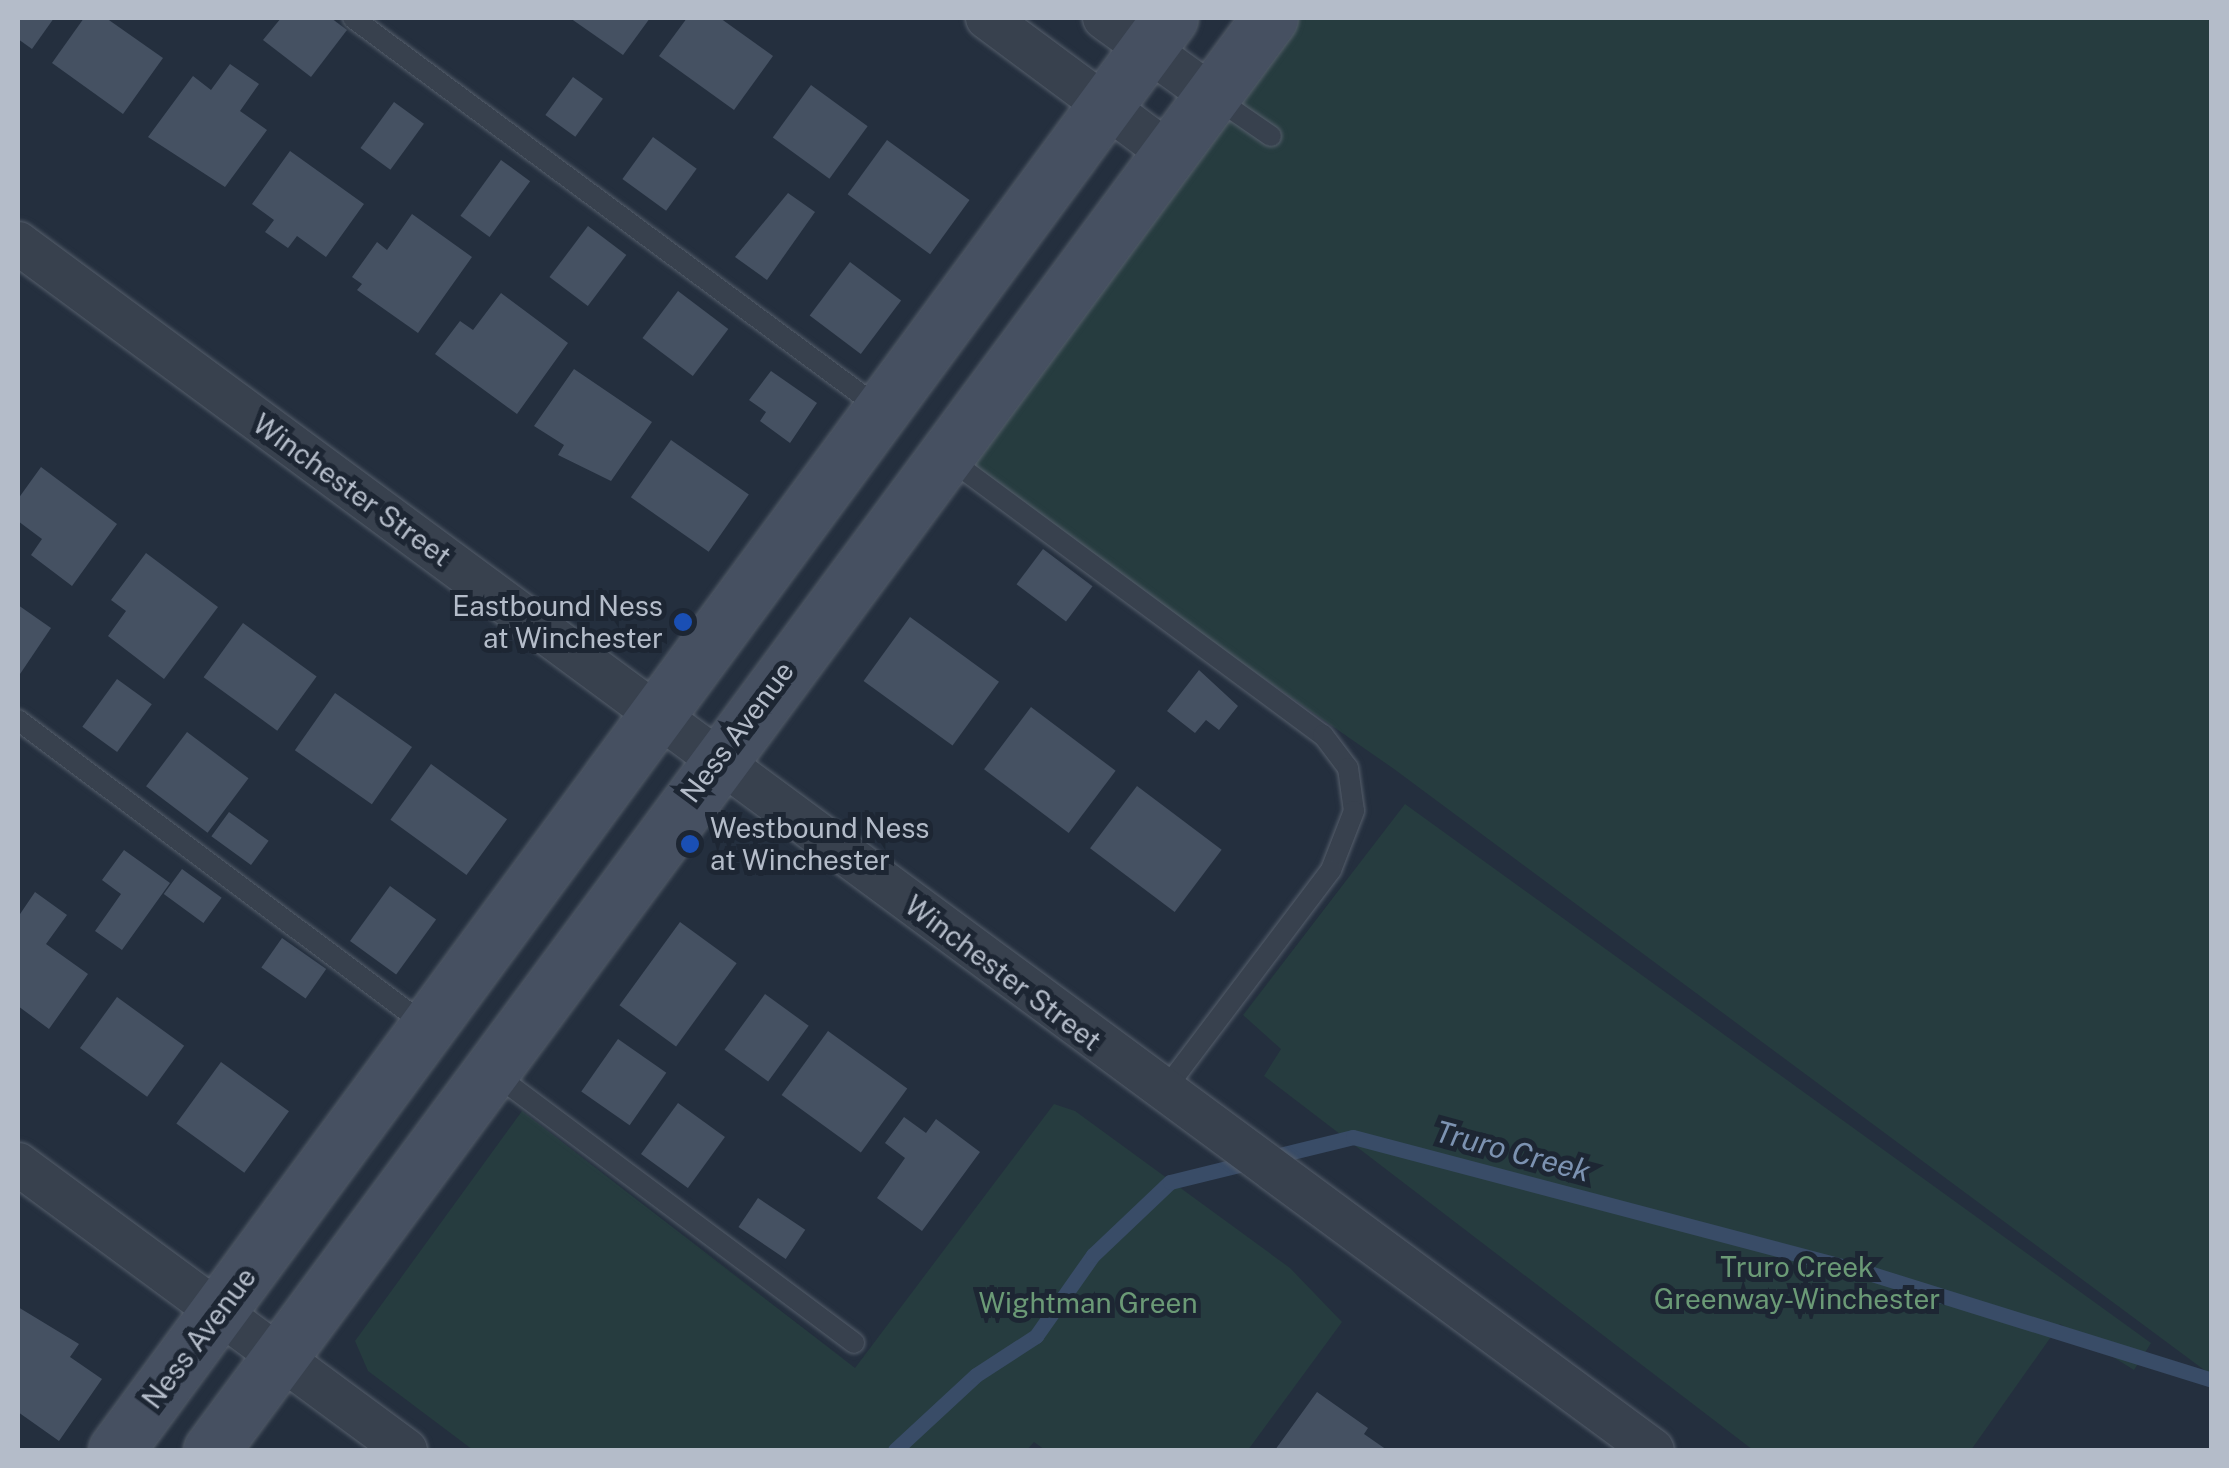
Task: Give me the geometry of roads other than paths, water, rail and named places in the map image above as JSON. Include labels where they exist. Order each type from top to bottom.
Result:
[{"type":"main road","name":"Ness Avenue","points":[[211,1450],[943,454],[1270,18]]},
{"type":"main road","name":"Ness Avenue","points":[[116,1450],[1106,106],[1141,28]]},
{"type":"street","points":[[987,18],[1169,153]]},
{"type":"street","points":[[1141,28],[1212,96]]},
{"type":"street","name":"Winchester Street","points":[[18,243],[1653,1450]]},
{"type":"street","points":[[18,1164],[406,1450]]},
{"type":"lane","points":[[353,18],[884,411]]},
{"type":"lane","points":[[1212,96],[1272,136]]},
{"type":"lane","points":[[943,454],[1323,735],[1348,768],[1354,812],[1332,870],[1181,1103]]},
{"type":"lane","points":[[18,720],[428,1026]]},
{"type":"lane","points":[[490,1071],[854,1343]]},
{"type":"waterway","name":"Truro Creek","points":[[895,1450],[976,1375],[1036,1336],[1093,1255],[1170,1182],[1353,1137],[1872,1274],[2212,1380]]},
{"type":"place","name":"Eastbound Ness at Winchester","points":[[683,622]]},
{"type":"place","name":"Westbound Ness at Winchester","points":[[690,844]]},
{"type":"park label","name":"Truro Creek Greenway-Winchester","points":[[1797,1283]]},
{"type":"park label","name":"Wightman Green","points":[[1088,1303]]}]
